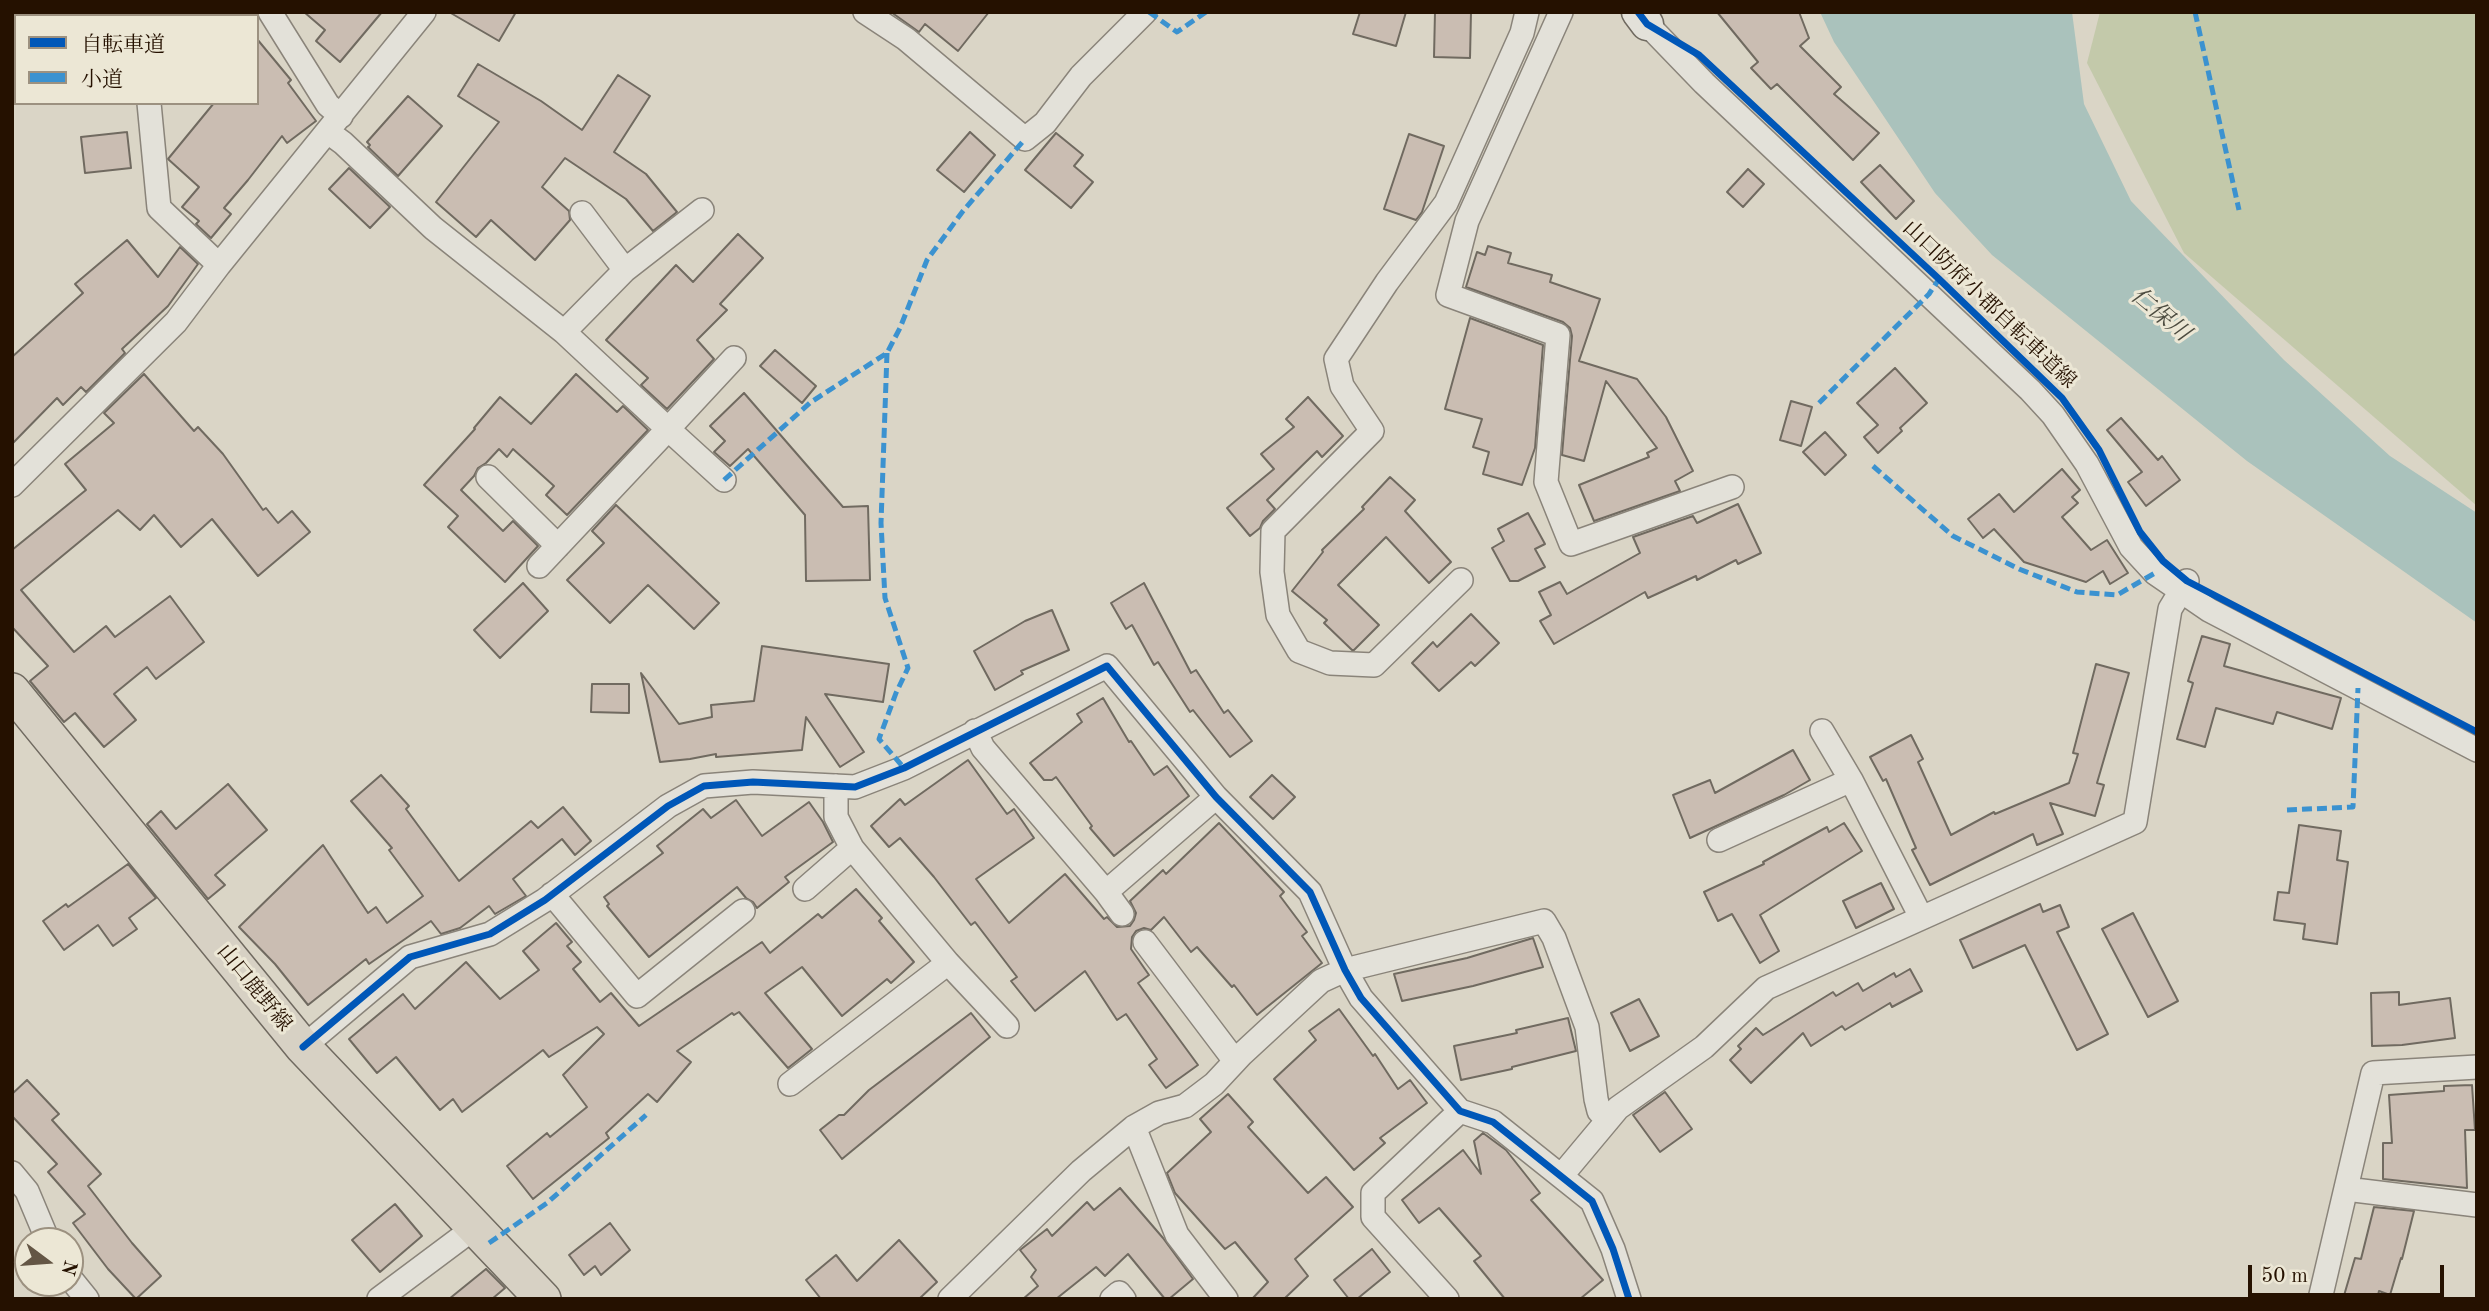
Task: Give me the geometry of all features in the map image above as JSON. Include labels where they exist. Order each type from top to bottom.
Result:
[{"type":"main road","name":"山口鹿野線","points":[[12,691],[303,1047],[543,1299]]},
{"type":"street","points":[[270,12],[328,105],[343,143],[433,228],[564,332],[724,480]]},
{"type":"street","points":[[12,485],[176,321],[424,12]]},
{"type":"street","points":[[865,12],[906,39],[1025,139],[1045,123],[1081,76],[1145,12]]},
{"type":"street","points":[[1461,580],[1374,665],[1330,663],[1299,651],[1278,615],[1272,572],[1273,531],[1372,431],[1342,386],[1336,359],[1387,282],[1446,203],[1522,33],[1527,12]]},
{"type":"street","points":[[1560,12],[1467,221],[1448,295],[1558,335],[1546,482],[1571,544],[1732,487]]},
{"type":"street","points":[[1642,18],[1704,83],[2030,390],[2053,415],[2087,464],[2131,547],[2155,573],[2183,586],[2209,610],[2477,750]]},
{"type":"street","points":[[149,105],[159,208],[219,265]]},
{"type":"street","points":[[564,332],[625,270],[702,210]]},
{"type":"street","points":[[582,214],[625,270]]},
{"type":"street","points":[[539,566],[734,359]]},
{"type":"street","points":[[488,477],[558,546]]},
{"type":"street","points":[[1562,1175],[1618,1108],[1704,1047],[1766,988],[2135,822],[2170,610],[2183,586]]},
{"type":"street","points":[[303,1047],[410,957],[490,934],[552,894],[668,806],[705,786],[753,782],[855,787],[904,768],[1107,666],[1216,797],[1310,892],[1345,970],[1361,998],[1460,1111],[1493,1122],[1592,1201],[1613,1249],[1629,1299]]},
{"type":"street","points":[[975,731],[983,748],[1122,914]]},
{"type":"street","points":[[1822,731],[1851,780],[1921,917]]},
{"type":"street","points":[[1719,840],[1851,780]]},
{"type":"street","points":[[836,786],[836,817],[852,848],[948,963],[1007,1026]]},
{"type":"street","points":[[1106,892],[1216,797]]},
{"type":"street","points":[[805,889],[852,848]]},
{"type":"street","points":[[552,894],[637,996],[743,911]]},
{"type":"street","points":[[950,1299],[1081,1171],[1134,1127],[1159,1113],[1185,1106],[1214,1084],[1321,981],[1345,970],[1544,921],[1554,939],[1587,1027],[1595,1099],[1599,1111],[1608,1119]]},
{"type":"street","points":[[1144,942],[1235,1061]]},
{"type":"street","points":[[790,1084],[948,963]]},
{"type":"street","points":[[2320,1299],[2373,1073],[2477,1067]]},
{"type":"street","points":[[1447,1299],[1373,1217],[1373,1193],[1460,1111]]},
{"type":"street","points":[[1134,1127],[1177,1235],[1226,1299]]},
{"type":"street","points":[[12,1173],[27,1191],[42,1227]]},
{"type":"street","points":[[2346,1189],[2477,1205]]},
{"type":"street","points":[[379,1299],[474,1228]]},
{"type":"street","points":[[1112,1299],[1119,1293],[1124,1299]]},
{"type":"green space","points":[[2100,12],[2477,12],[2477,506],[2184,253],[2087,63]]},
{"type":"water","name":"仁保川","points":[[1820,12],[2072,12],[2084,104],[2131,201],[2284,360],[2390,456],[2477,513],[2477,623],[2247,461],[1992,255],[1935,193],[1834,42]]},
{"type":"building","points":[[304,12],[382,12],[340,62],[316,41],[325,30]]},
{"type":"building","points":[[449,12],[516,12],[499,41]]},
{"type":"building","points":[[891,12],[989,12],[958,51],[925,24],[919,32]]},
{"type":"building","points":[[1360,12],[1406,12],[1396,46],[1353,34]]},
{"type":"building","points":[[1435,12],[1471,12],[1470,58],[1434,57]]},
{"type":"building","points":[[1717,12],[1799,12],[1809,38],[1800,46],[1841,87],[1834,94],[1879,133],[1853,160],[1777,84],[1771,89],[1751,68],[1758,62]]},
{"type":"building","points":[[259,41],[291,80],[288,83],[316,121],[287,143],[282,136],[224,208],[231,214],[211,238],[196,224],[199,221],[182,207],[199,187],[168,159],[212,105],[259,105]]},
{"type":"building","points":[[478,64],[541,101],[582,130],[618,75],[650,96],[614,152],[646,174],[677,212],[653,231],[626,199],[565,158],[542,187],[569,211],[570,220],[535,260],[491,220],[476,237],[436,202],[499,122],[458,96]]},
{"type":"building","points":[[408,96],[442,126],[398,176],[368,147],[370,145],[367,142]]},
{"type":"building","points":[[127,132],[131,168],[85,173],[81,137]]},
{"type":"building","points":[[970,132],[995,155],[964,192],[937,170]]},
{"type":"building","points":[[1056,133],[1083,155],[1074,166],[1093,182],[1071,208],[1025,170]]},
{"type":"building","points":[[1409,134],[1444,146],[1422,212],[1416,220],[1384,209]]},
{"type":"building","points":[[1880,165],[1914,201],[1896,219],[1861,182]]},
{"type":"building","points":[[349,168],[390,207],[370,228],[329,189]]},
{"type":"building","points":[[1748,169],[1764,184],[1743,207],[1727,192]]},
{"type":"building","points":[[738,234],[763,258],[720,304],[727,310],[697,340],[714,359],[667,409],[641,385],[648,378],[606,340],[676,265],[693,282]]},
{"type":"building","points":[[127,240],[158,277],[180,247],[198,264],[168,306],[122,349],[125,353],[86,392],[81,387],[63,405],[57,398],[12,444],[12,357],[83,293],[75,284]]},
{"type":"building","points":[[1488,246],[1511,253],[1508,263],[1552,275],[1550,282],[1600,299],[1579,361],[1637,379],[1666,417],[1693,471],[1675,481],[1680,491],[1594,521],[1579,485],[1649,457],[1647,453],[1657,448],[1606,381],[1584,461],[1562,455],[1572,336],[1570,328],[1563,322],[1466,287],[1477,252],[1485,255]]},
{"type":"building","points":[[1470,318],[1543,345],[1535,448],[1522,485],[1483,474],[1489,452],[1473,447],[1482,419],[1445,409]]},
{"type":"building","points":[[775,350],[816,386],[802,403],[760,366]]},
{"type":"building","points":[[1895,368],[1927,403],[1878,453],[1864,437],[1878,425],[1857,403]]},
{"type":"building","points":[[144,374],[194,431],[198,427],[223,454],[263,510],[266,508],[278,523],[292,511],[310,532],[258,576],[212,519],[181,547],[154,515],[140,530],[118,510],[21,590],[74,652],[106,626],[115,637],[170,596],[204,642],[156,679],[147,667],[114,694],[136,720],[104,747],[75,713],[64,722],[30,681],[48,666],[12,627],[12,550],[86,490],[65,464],[114,423],[104,413]]},
{"type":"building","points":[[576,374],[617,412],[623,406],[648,430],[567,515],[546,495],[554,486],[513,449],[507,457],[499,449],[478,468],[461,490],[503,531],[513,521],[538,546],[505,582],[448,527],[458,516],[424,485],[500,397],[531,424]]},
{"type":"building","points":[[744,393],[843,507],[868,506],[870,580],[806,581],[805,515],[748,449],[730,466],[714,452],[725,441],[710,426]]},
{"type":"building","points":[[1308,397],[1343,436],[1322,457],[1317,451],[1267,500],[1275,509],[1250,536],[1227,508],[1274,469],[1261,454],[1294,427],[1286,419]]},
{"type":"building","points":[[1791,401],[1812,407],[1801,446],[1780,440]]},
{"type":"building","points":[[2121,418],[2158,460],[2162,456],[2180,480],[2146,506],[2128,482],[2142,472],[2107,430]]},
{"type":"building","points":[[1825,432],[1846,455],[1825,475],[1803,452]]},
{"type":"building","points":[[2062,469],[2080,490],[2072,497],[2078,503],[2062,517],[2091,550],[2107,540],[2128,573],[2110,584],[2103,571],[2086,582],[2024,562],[1994,529],[1983,538],[1968,519],[1999,494],[2014,512]]},
{"type":"building","points":[[1390,477],[1415,500],[1405,511],[1451,562],[1429,583],[1386,537],[1338,585],[1379,625],[1352,650],[1324,623],[1327,620],[1292,591],[1322,550],[1364,509],[1362,507]]},
{"type":"building","points":[[1738,504],[1761,553],[1738,564],[1736,560],[1697,580],[1696,576],[1648,598],[1645,592],[1554,644],[1540,621],[1551,615],[1539,592],[1560,582],[1567,594],[1640,553],[1633,537],[1693,516],[1697,523]]},
{"type":"building","points":[[616,505],[719,603],[694,629],[648,585],[610,623],[567,580],[604,543],[592,531]]},
{"type":"building","points":[[1528,513],[1545,544],[1535,549],[1545,567],[1518,581],[1510,581],[1492,548],[1504,541],[1498,529]]},
{"type":"building","points":[[523,583],[548,611],[500,658],[474,630]]},
{"type":"building","points":[[1144,583],[1191,673],[1196,670],[1224,713],[1228,710],[1252,741],[1230,757],[1193,710],[1190,712],[1158,662],[1154,665],[1132,625],[1126,629],[1111,603]]},
{"type":"building","points":[[1052,610],[1069,650],[1021,671],[1023,674],[995,690],[974,651],[1025,621]]},
{"type":"building","points":[[1471,614],[1499,643],[1475,666],[1471,662],[1439,691],[1412,663],[1433,642],[1437,647]]},
{"type":"building","points":[[2202,636],[2230,644],[2224,666],[2341,698],[2332,729],[2277,712],[2273,724],[2216,708],[2205,747],[2177,739],[2193,683],[2188,681]]},
{"type":"building","points":[[762,646],[889,664],[883,702],[825,694],[864,752],[840,767],[806,717],[802,750],[716,757],[716,754],[660,762],[641,673],[679,724],[712,717],[711,705],[754,701]]},
{"type":"building","points":[[2096,664],[2129,673],[2097,783],[2104,785],[2095,816],[2050,803],[2063,834],[2037,845],[2033,834],[1930,885],[1912,850],[1916,848],[1886,779],[1883,781],[1870,757],[1911,735],[1923,759],[1918,762],[1951,835],[1994,812],[1995,814],[2069,783],[2078,754],[2073,753]]},
{"type":"building","points":[[592,684],[629,684],[629,713],[591,712]]},
{"type":"building","points":[[1103,698],[1129,742],[1131,741],[1154,775],[1167,766],[1189,796],[1114,856],[1090,828],[1092,826],[1056,777],[1044,780],[1030,763],[1082,722],[1077,714]]},
{"type":"building","points":[[1793,750],[1810,780],[1784,795],[1690,838],[1673,795],[1710,780],[1715,793]]},
{"type":"building","points":[[968,760],[1007,814],[1014,809],[1034,838],[976,879],[1009,923],[1065,874],[1104,919],[1107,917],[1117,927],[1130,926],[1136,913],[1130,901],[1163,870],[1166,874],[1219,823],[1284,892],[1280,896],[1307,932],[1302,936],[1322,963],[1257,1015],[1234,985],[1232,987],[1197,947],[1191,952],[1164,917],[1151,930],[1144,928],[1136,931],[1132,937],[1131,949],[1149,975],[1138,983],[1198,1065],[1166,1088],[1149,1065],[1157,1059],[1126,1014],[1117,1020],[1085,971],[1035,1011],[1011,981],[1017,977],[975,922],[971,925],[900,838],[889,847],[871,826],[900,799],[905,805]]},
{"type":"building","points":[[381,775],[409,806],[406,809],[459,881],[531,821],[538,828],[563,807],[591,841],[575,855],[562,839],[513,879],[526,896],[495,914],[489,906],[460,928],[441,934],[431,921],[369,964],[366,959],[308,1005],[275,964],[239,927],[323,845],[368,913],[376,907],[387,923],[423,896],[389,850],[392,848],[351,801]]},
{"type":"building","points":[[1272,775],[1295,797],[1273,819],[1250,797]]},
{"type":"building","points":[[228,784],[267,830],[215,875],[225,885],[208,899],[147,824],[161,811],[176,829]]},
{"type":"building","points":[[736,800],[762,836],[809,802],[833,842],[785,877],[789,882],[757,908],[737,887],[649,957],[607,906],[609,904],[604,897],[663,853],[657,846],[703,809],[711,818]]},
{"type":"building","points":[[1844,823],[1862,851],[1760,915],[1779,951],[1760,963],[1732,914],[1718,921],[1704,892],[1764,864],[1763,862],[1827,827],[1829,832]]},
{"type":"building","points":[[2299,825],[2341,831],[2337,860],[2348,862],[2337,944],[2303,939],[2305,924],[2274,920],[2278,892],[2289,893]]},
{"type":"building","points":[[128,864],[156,898],[129,918],[137,929],[113,946],[98,925],[64,950],[43,921],[66,904],[68,907]]},
{"type":"building","points":[[1881,883],[1894,909],[1856,928],[1843,901]]},
{"type":"building","points":[[856,889],[882,918],[879,921],[914,962],[891,983],[887,979],[842,1016],[802,967],[765,993],[812,1049],[788,1068],[739,1012],[734,1015],[732,1013],[677,1051],[691,1062],[657,1102],[648,1094],[606,1133],[609,1138],[533,1199],[507,1166],[547,1133],[550,1137],[587,1107],[563,1075],[604,1034],[597,1027],[549,1057],[543,1050],[462,1112],[453,1099],[440,1110],[396,1057],[377,1073],[349,1039],[403,994],[415,1009],[466,962],[500,999],[539,970],[523,951],[556,923],[572,942],[567,946],[581,962],[573,969],[600,1002],[611,993],[639,1026],[762,942],[770,953],[818,914],[822,918]]},
{"type":"building","points":[[2040,904],[2043,912],[2060,905],[2069,927],[2057,932],[2108,1034],[2077,1050],[2025,945],[1973,968],[1960,940]]},
{"type":"building","points":[[2133,913],[2178,1001],[2148,1017],[2102,929]]},
{"type":"building","points":[[1533,938],[1543,967],[1402,1001],[1394,974],[1467,958]]},
{"type":"building","points":[[1910,969],[1922,991],[1892,1007],[1890,1003],[1845,1030],[1842,1026],[1811,1046],[1803,1033],[1751,1083],[1730,1060],[1741,1049],[1738,1046],[1756,1028],[1763,1035],[1833,992],[1836,996],[1858,983],[1863,991],[1894,973],[1896,977]]},
{"type":"building","points":[[2399,992],[2399,1005],[2450,998],[2455,1038],[2372,1046],[2371,993]]},
{"type":"building","points":[[1639,999],[1659,1036],[1630,1051],[1611,1013]]},
{"type":"building","points":[[1339,1009],[1373,1056],[1375,1054],[1398,1089],[1410,1080],[1427,1103],[1380,1138],[1385,1143],[1354,1170],[1274,1079],[1316,1040],[1309,1031]]},
{"type":"building","points":[[971,1013],[990,1037],[842,1159],[820,1130],[839,1115],[844,1115],[869,1090]]},
{"type":"building","points":[[1568,1018],[1576,1051],[1461,1080],[1454,1046],[1517,1033],[1516,1030]]},
{"type":"building","points":[[27,1080],[59,1114],[52,1120],[101,1174],[88,1186],[161,1276],[136,1299],[84,1237],[84,1227],[76,1227],[73,1223],[85,1214],[48,1172],[57,1164],[12,1116],[12,1094]]},
{"type":"building","points":[[2472,1085],[2475,1130],[2465,1130],[2467,1188],[2383,1179],[2383,1143],[2392,1143],[2389,1095],[2444,1091],[2444,1086]]},
{"type":"building","points":[[1665,1092],[1692,1129],[1660,1152],[1633,1115]]},
{"type":"building","points":[[1228,1094],[1253,1122],[1248,1127],[1308,1193],[1326,1177],[1353,1207],[1295,1259],[1308,1276],[1284,1299],[1252,1299],[1268,1282],[1235,1242],[1225,1249],[1175,1193],[1167,1173],[1211,1132],[1200,1119]]},
{"type":"building","points":[[1483,1133],[1506,1150],[1540,1193],[1531,1200],[1603,1280],[1580,1299],[1505,1299],[1474,1261],[1481,1256],[1439,1208],[1419,1223],[1402,1200],[1463,1150],[1481,1174],[1474,1141]]},
{"type":"building","points":[[1120,1188],[1163,1238],[1193,1279],[1169,1299],[1165,1299],[1128,1254],[1105,1276],[1096,1267],[1056,1299],[1023,1299],[1038,1286],[1031,1277],[1036,1270],[1020,1250],[1047,1229],[1052,1236],[1087,1202],[1094,1210]]},
{"type":"building","points":[[395,1204],[422,1236],[380,1272],[352,1240]]},
{"type":"building","points":[[2374,1207],[2414,1211],[2390,1295],[2379,1291],[2377,1299],[2343,1299],[2355,1258],[2361,1259]]},
{"type":"building","points":[[610,1223],[630,1250],[601,1275],[595,1266],[584,1275],[569,1255]]},
{"type":"building","points":[[899,1240],[937,1282],[919,1299],[821,1299],[806,1280],[836,1255],[857,1281]]},
{"type":"building","points":[[1372,1249],[1390,1272],[1357,1299],[1349,1299],[1334,1280]]},
{"type":"building","points":[[486,1269],[505,1288],[492,1299],[449,1299]]},
{"type":"marked path","points":[[1149,12],[1177,32],[1206,12]]},
{"type":"marked path","points":[[2195,12],[2239,210]]},
{"type":"marked path","points":[[724,480],[811,402],[887,353],[927,260],[963,211],[1025,139]]},
{"type":"marked path","points":[[1819,403],[1929,294],[1939,279]]},
{"type":"marked path","points":[[887,353],[881,523],[885,598],[908,668],[879,739],[904,768]]},
{"type":"marked path","points":[[1873,466],[1953,536],[2019,569],[2077,592],[2117,595],[2155,573]]},
{"type":"marked path","points":[[2287,810],[2353,807],[2358,688]]},
{"type":"marked path","points":[[489,1243],[547,1203],[646,1115]]},
{"type":"cycle path","name":"山口防府小郡自転車道線","points":[[1638,12],[1647,24],[1699,55],[2062,398],[2099,450],[2140,532],[2163,561],[2187,581],[2477,732]]},
{"type":"cycle path","points":[[303,1047],[410,957],[490,934],[545,900],[668,806],[704,786],[753,782],[855,787],[904,768],[1107,666],[1216,797],[1310,892],[1345,970],[1361,998],[1460,1111],[1493,1122],[1592,1201],[1613,1249],[1629,1299]]}]
